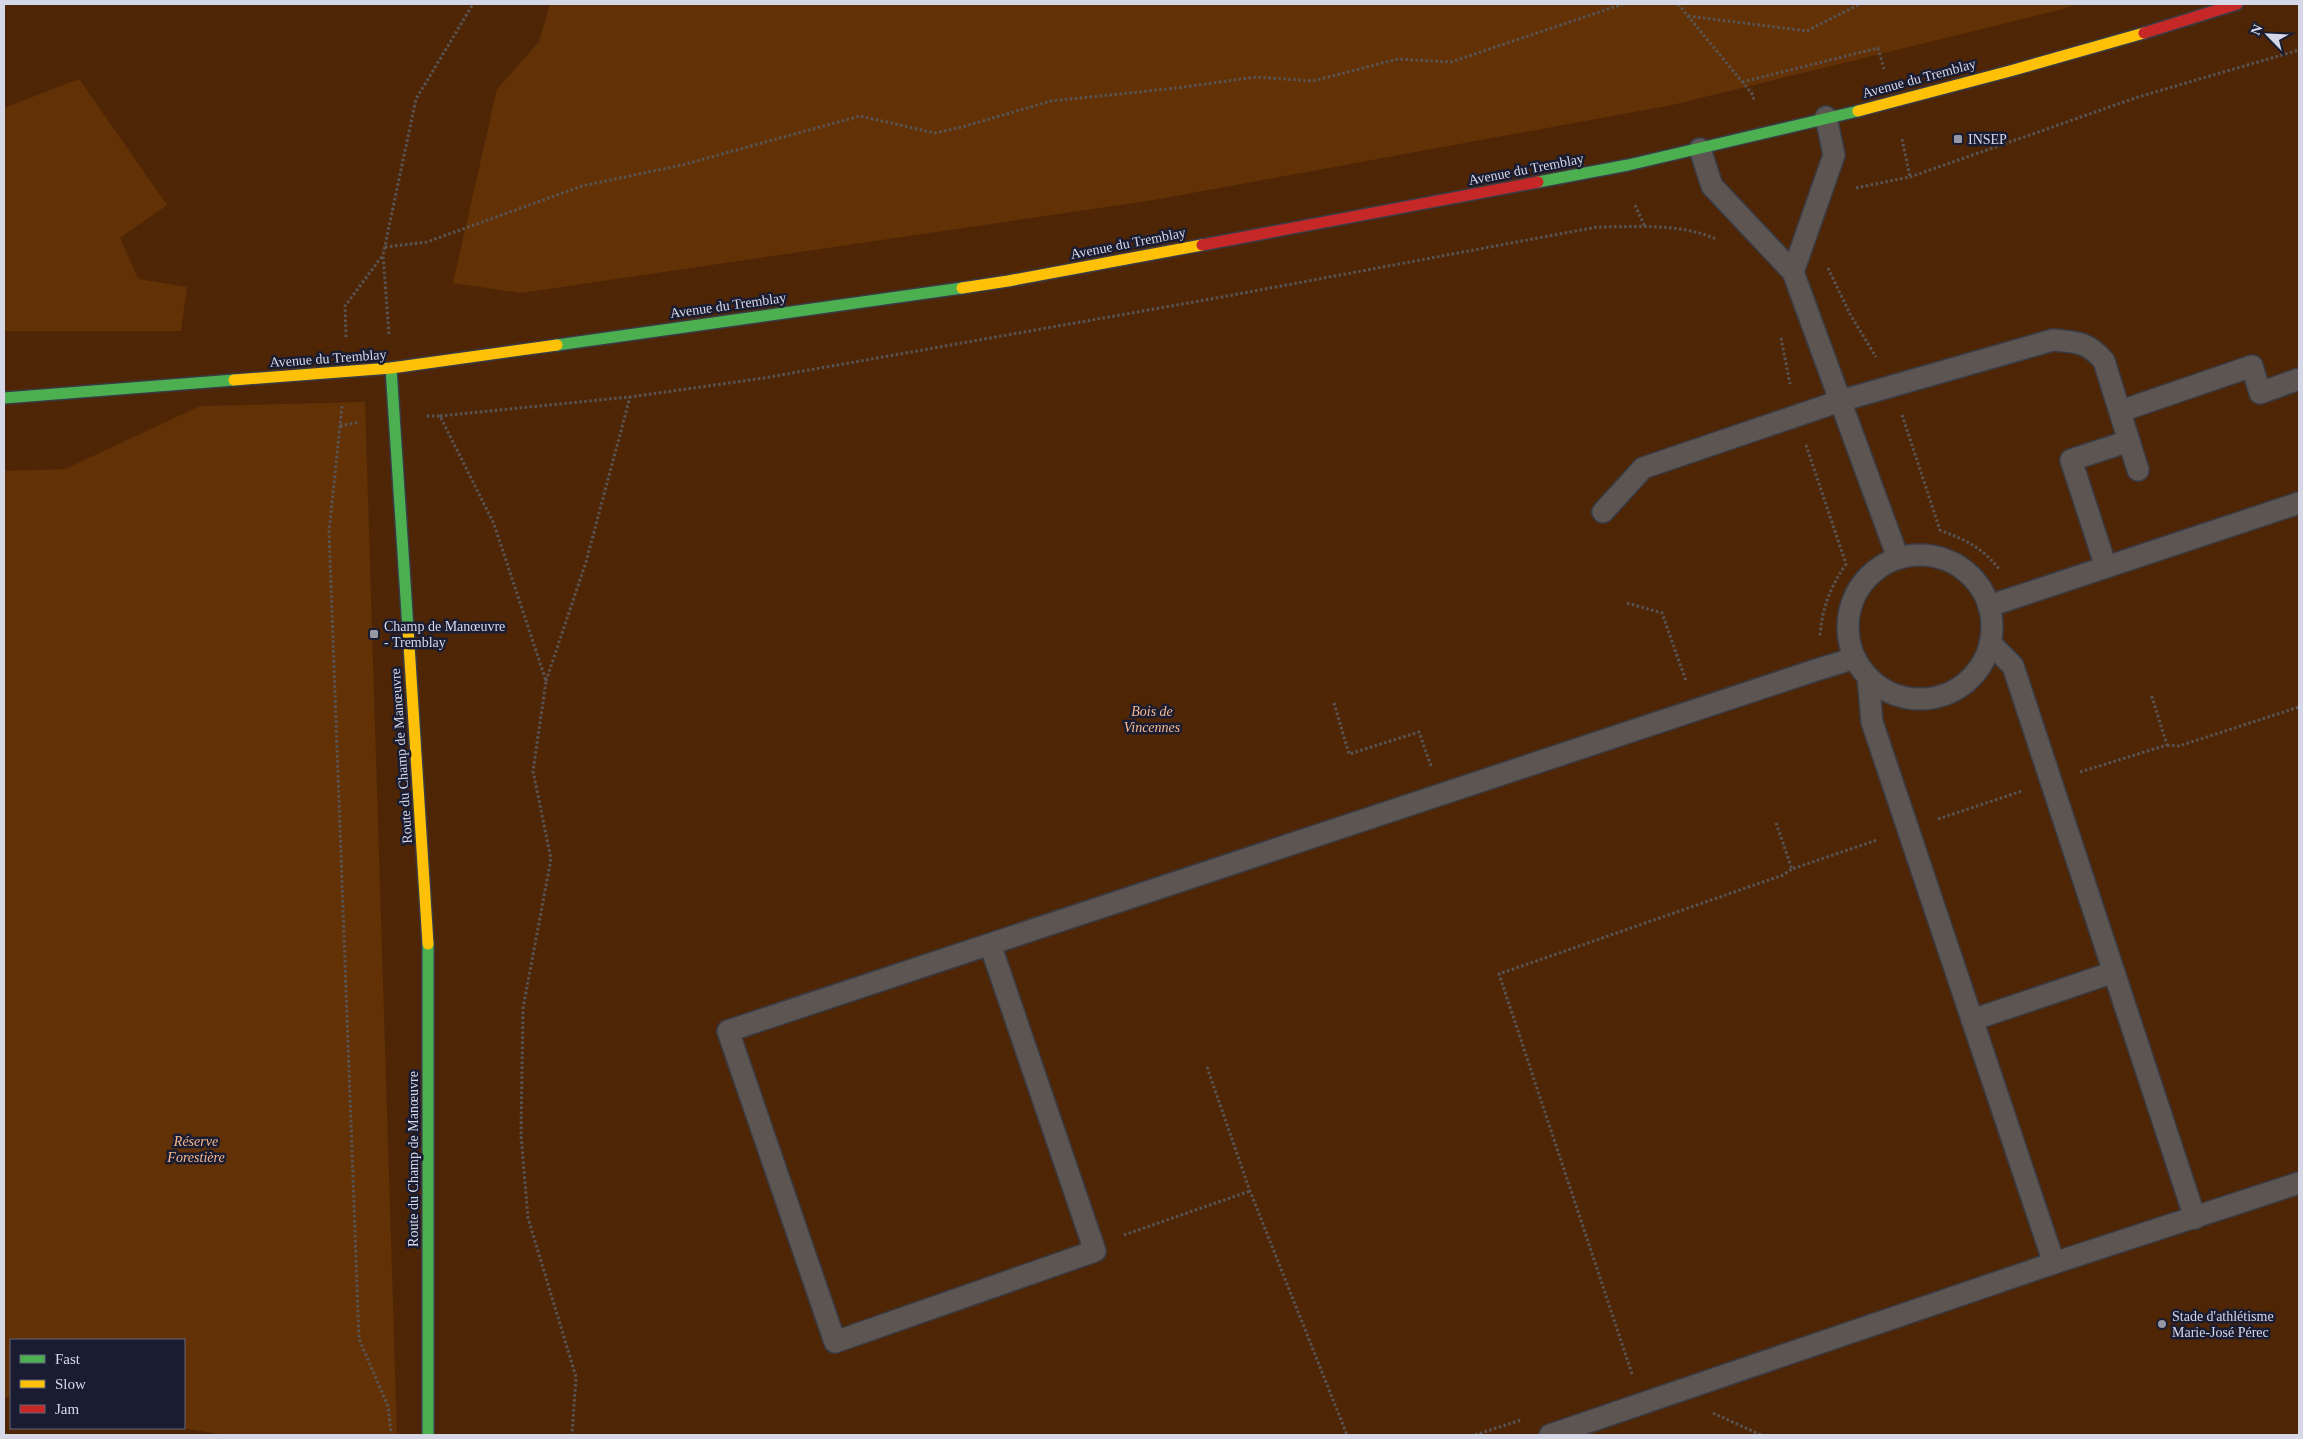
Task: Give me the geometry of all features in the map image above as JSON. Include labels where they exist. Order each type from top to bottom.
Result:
[{"type":"main road","name":"Avenue du Tremblay","points":[[4,398],[391,368],[1008,281],[1628,165],[1700,149],[1931,92],[2237,4]]},
{"type":"main road","name":"Route du Champ de Manœuvre","points":[[391,368],[428,948],[428,1435]]},
{"type":"lane","points":[[1793,272],[1834,155],[1826,117]]},
{"type":"lane","points":[[1700,149],[1712,186],[1793,272],[1898,558]]},
{"type":"lane","points":[[1604,512],[1643,468],[1840,401],[2053,340],[2079,342],[2094,349],[2104,361],[2138,470]]},
{"type":"lane","points":[[2121,411],[2252,366],[2260,393],[2299,379]]},
{"type":"lane","points":[[2106,567],[2071,460],[2129,442]]},
{"type":"lane","points":[[1989,606],[2299,503]]},
{"type":"lane","points":[[1921,555],[1943,558],[1963,569],[1979,585],[1989,606],[1992,625],[1990,643],[1982,664],[1968,681],[1950,693],[1928,699],[1906,698],[1893,693],[1868,677],[1855,658],[1848,634],[1850,610],[1860,587],[1876,570],[1898,558],[1921,555]]},
{"type":"lane","points":[[1990,643],[2014,666],[2195,1218]]},
{"type":"lane","points":[[990,944],[1095,1251],[835,1342],[728,1031],[990,944],[1441,795],[1696,710],[1855,658]]},
{"type":"lane","points":[[1868,677],[1872,722],[1906,829],[2054,1263]]},
{"type":"lane","points":[[1972,1020],[2114,972]]},
{"type":"lane","points":[[1550,1435],[2054,1263],[2299,1183]]},
{"type":"path","points":[[391,368],[383,255],[416,99],[473,4]]},
{"type":"path","points":[[385,246],[427,242],[582,186],[682,165],[860,116],[935,133],[1051,101],[1177,88],[1256,77],[1313,81],[1398,59],[1451,62],[1623,4]]},
{"type":"path","points":[[1678,4],[1753,95],[1763,133]]},
{"type":"path","points":[[1688,16],[1807,31],[1860,4]]},
{"type":"path","points":[[1742,82],[1878,48],[1884,70]]},
{"type":"path","points":[[1902,139],[1910,177],[2138,97],[2299,50]]},
{"type":"path","points":[[1635,205],[1645,227]]},
{"type":"path","points":[[391,1435],[388,1406],[359,1339],[329,532],[340,426],[394,416],[440,416],[630,398],[784,375],[1222,297],[1597,227],[1697,230]]},
{"type":"path","points":[[346,371],[346,306],[383,255]]},
{"type":"path","points":[[572,1435],[576,1377],[528,1218],[521,1135],[523,1008],[551,859],[533,772],[546,681],[586,562],[630,398]]},
{"type":"path","points":[[440,416],[494,524],[546,681]]},
{"type":"path","points":[[1627,603],[1662,613],[1696,710]]},
{"type":"path","points":[[2151,694],[2167,745]]},
{"type":"path","points":[[1334,703],[1350,754],[1419,732],[1441,795]]},
{"type":"path","points":[[1635,1383],[1499,974],[1783,875],[1792,869],[1906,829],[2051,781],[2167,745],[2179,746],[2299,707]]},
{"type":"path","points":[[1776,824],[1792,869]]},
{"type":"path","points":[[1207,1067],[1250,1191],[1347,1435]]},
{"type":"path","points":[[1093,1246],[1250,1191]]},
{"type":"path","points":[[1711,1412],[1761,1435]]},
{"type":"green space","name":"Bois de Vincennes","points":[[4,4],[2299,4],[2299,1435],[4,1435]]},
{"type":"green space","points":[[550,4],[2078,4],[1672,105],[1154,200],[521,293],[453,283],[497,89],[539,42]]},
{"type":"green space","points":[[79,79],[167,205],[120,238],[138,279],[187,287],[181,331],[4,331],[4,108]]},
{"type":"green space","name":"Réserve Forestière","points":[[365,402],[397,1435],[226,1435],[185,1428],[185,1339],[10,1339],[10,1398],[4,1397],[4,471],[65,469],[200,406]]},
{"type":"traffic: fast","points":[[1538,182],[1628,165],[1858,111]]},
{"type":"traffic: fast","points":[[557,345],[962,288]]},
{"type":"traffic: fast","points":[[391,368],[408,629]]},
{"type":"traffic: fast","points":[[4,398],[234,380]]},
{"type":"traffic: fast","points":[[428,944],[428,1435]]},
{"type":"traffic: slow","points":[[1858,111],[2144,33]]},
{"type":"traffic: slow","points":[[962,288],[1202,245]]},
{"type":"traffic: slow","points":[[234,380],[391,368],[557,345]]},
{"type":"traffic: slow","points":[[408,629],[428,944]]},
{"type":"traffic: jam","points":[[2144,33],[2237,4]]},
{"type":"traffic: jam","points":[[1202,245],[1538,182]]},
{"type":"place","name":"INSEP","points":[[1958,139]]},
{"type":"place","name":"Champ de Manœuvre - Tremblay","points":[[374,634]]},
{"type":"place","name":"Stade d'athlétisme Marie-José Pérec","points":[[2162,1324]]}]
